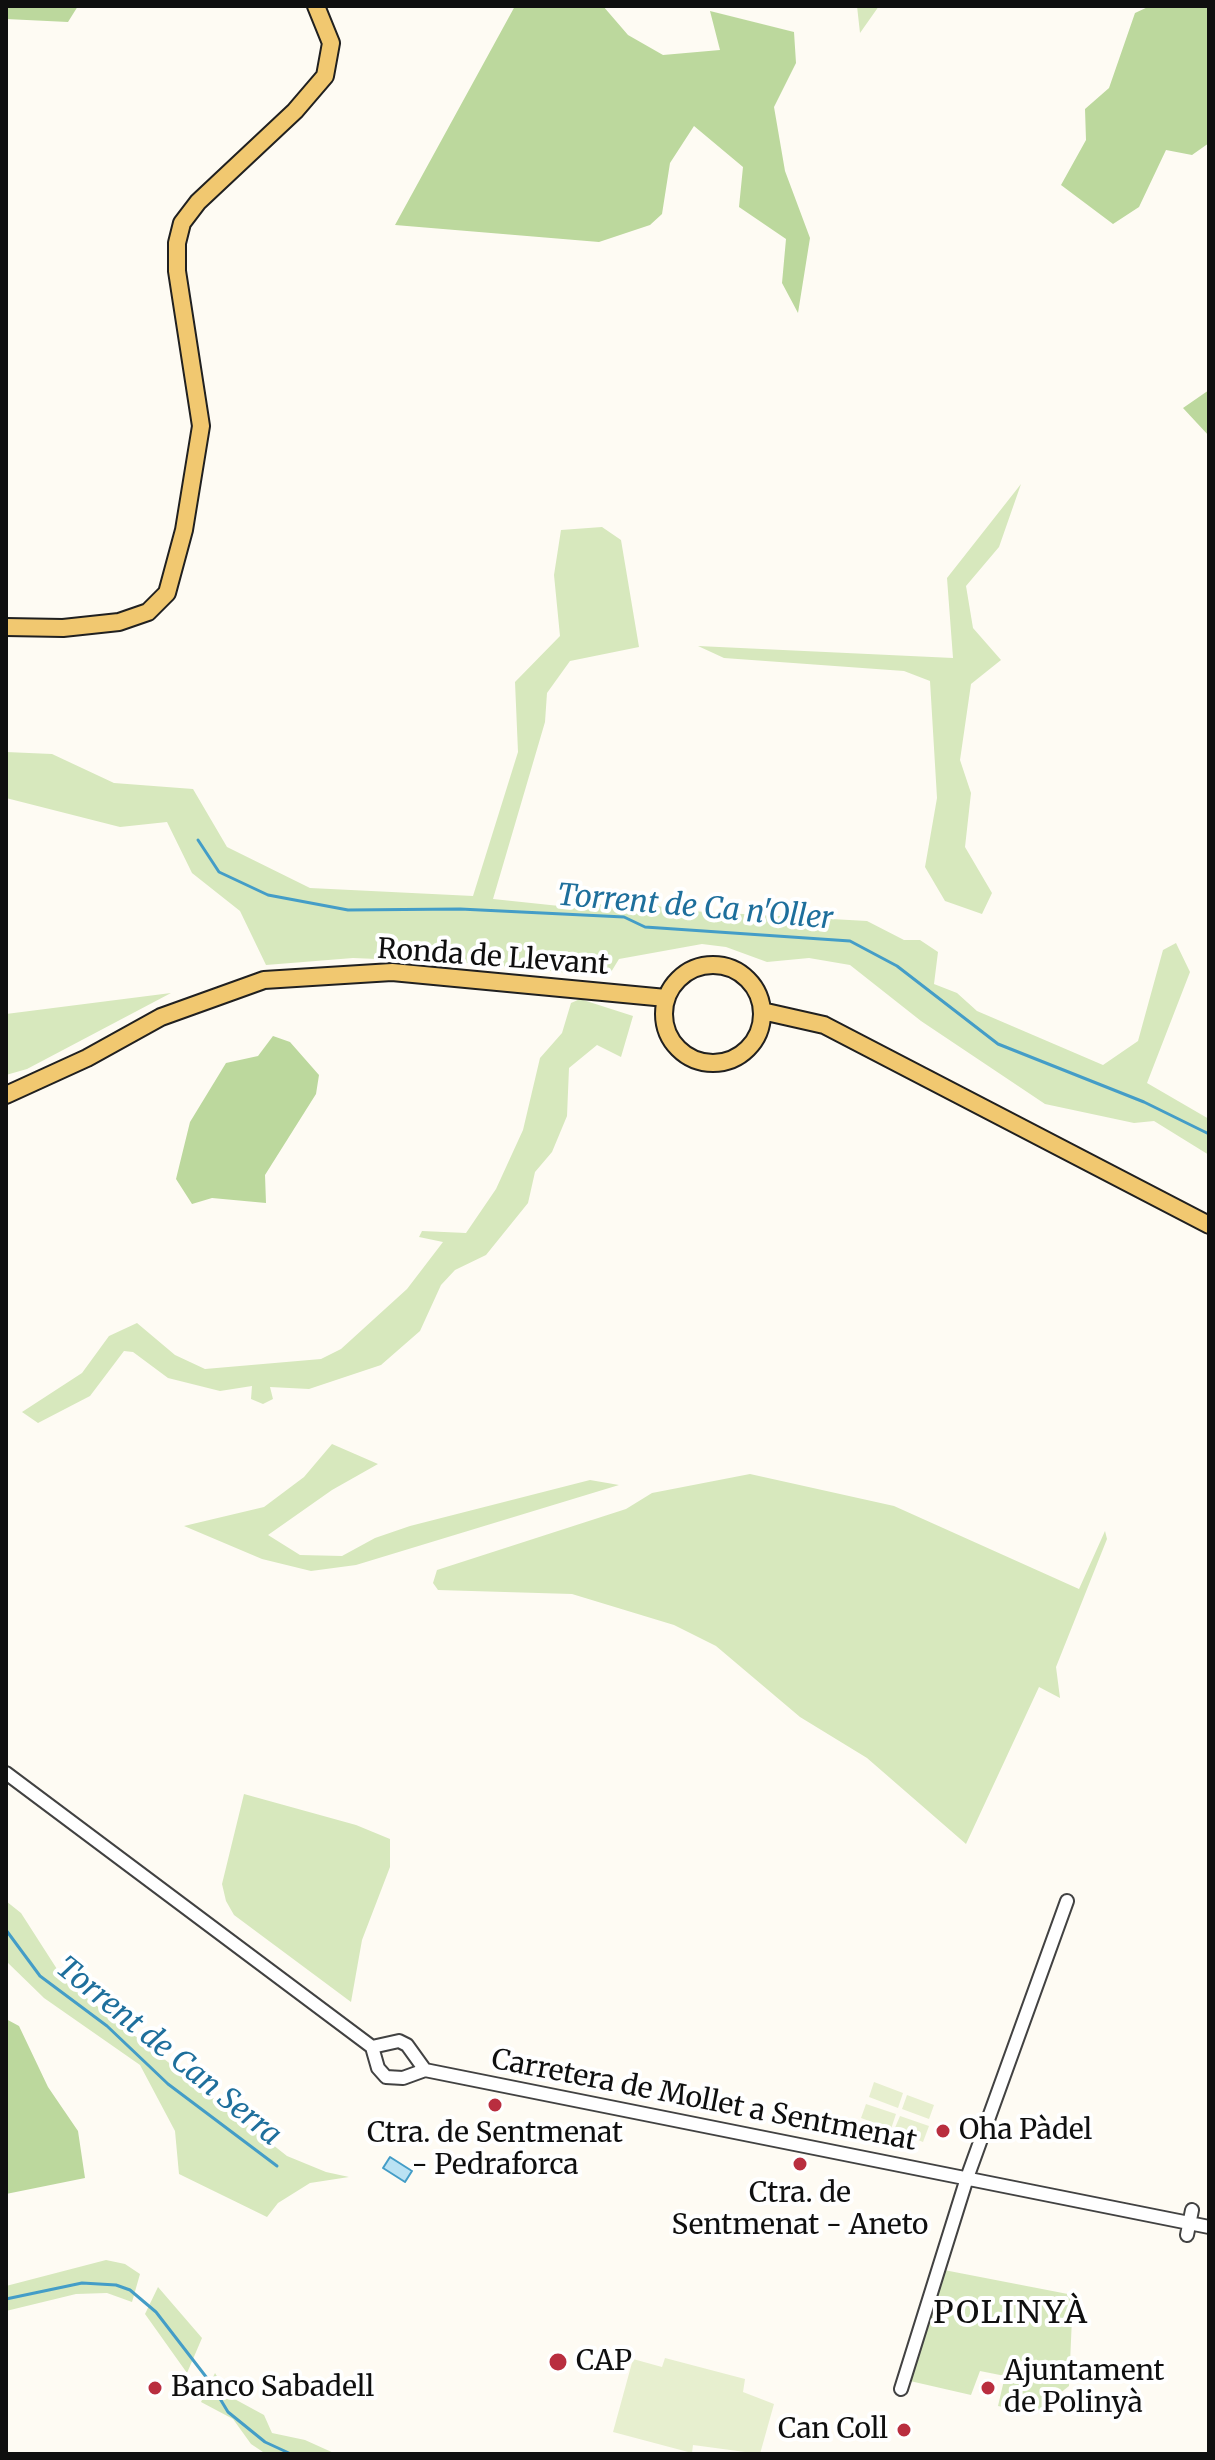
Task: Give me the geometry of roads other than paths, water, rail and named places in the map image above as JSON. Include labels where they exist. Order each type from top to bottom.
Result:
[{"type":"main road","points":[[6,627],[63,628],[119,622],[148,612],[167,593],[184,530],[201,426],[177,271],[179,234],[198,202],[295,111],[325,76],[331,43],[316,6]]},
{"type":"main road","points":[[705,965],[722,965],[740,972],[752,984],[762,1011],[760,1030],[739,1056],[723,1062],[703,1062],[681,1051],[666,1031],[663,1015],[666,998],[677,980],[690,970],[705,965]]},
{"type":"main road","name":"Ronda de Llevant","points":[[6,1095],[87,1058],[161,1017],[264,980],[392,972],[666,998]]},
{"type":"main road","points":[[762,1011],[824,1025],[1209,1225]]},
{"type":"street","name":"Carretera de Mollet a Sentmenat","points":[[6,1773],[377,2050]]},
{"type":"street","points":[[901,2389],[969,2172],[1067,1901]]},
{"type":"street","name":"Carretera de Mollet a Sentmenat","points":[[377,2050],[399,2041],[407,2045],[425,2070]]},
{"type":"street","name":"Carretera de Mollet a Sentmenat","points":[[377,2050],[378,2068],[394,2080],[425,2070],[969,2172],[1209,2227]]},
{"type":"street","points":[[410,2073],[415,2060]]},
{"type":"water","points":[[390,2157],[412,2171],[405,2182],[383,2168]]},
{"type":"waterway","name":"Torrent de Ca n'Oller","points":[[198,840],[219,872],[268,895],[348,910],[460,909],[624,917],[645,927],[850,941],[897,966],[998,1044],[1144,1102],[1209,1134]]},
{"type":"waterway","name":"Torrent de Can Serra","points":[[6,1930],[40,1976],[107,2026],[168,2084],[277,2166]]},
{"type":"waterway","points":[[6,2299],[82,2283],[116,2285],[130,2290],[156,2312],[210,2382],[228,2412],[265,2442],[291,2454]]},
{"type":"place","name":"Ctra. de Sentmenat - Pedraforca","points":[[495,2105]]},
{"type":"place","name":"Oha Pàdel","points":[[943,2131]]},
{"type":"place","name":"Ctra. de Sentmenat - Aneto","points":[[800,2164]]},
{"type":"place","name":"CAP","points":[[558,2362]]},
{"type":"place","name":"Banco Sabadell","points":[[155,2388]]},
{"type":"place","name":"Ajuntament de Polinyà","points":[[988,2388]]},
{"type":"place","name":"Can Coll","points":[[904,2430]]},
{"type":"district","name":"POLINYÀ","points":[[1011,2314]]}]
